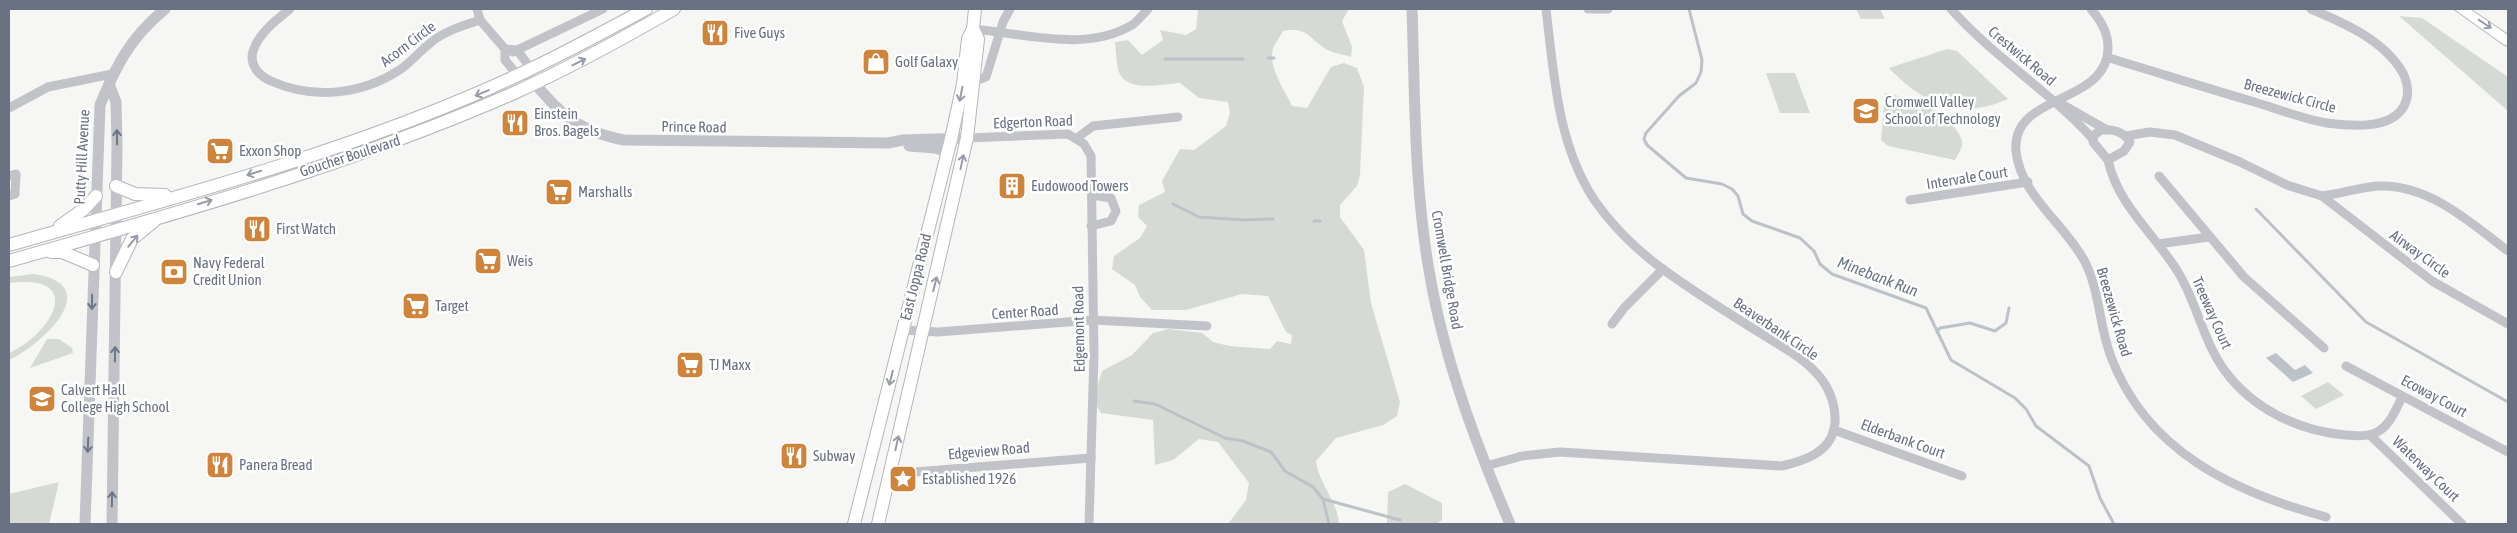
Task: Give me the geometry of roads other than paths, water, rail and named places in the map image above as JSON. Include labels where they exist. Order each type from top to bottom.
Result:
[{"type":"highway","points":[[2461,9],[2508,41]]},
{"type":"main road","name":"Goucher Boulevard","points":[[9,246],[185,194],[372,135],[458,102],[526,72],[646,9]]},
{"type":"main road","name":"Goucher Boulevard","points":[[9,261],[159,217],[386,145],[473,112],[535,83],[591,56],[674,9]]},
{"type":"main road","name":"East Joppa Road","points":[[854,524],[948,152],[963,84],[968,39],[973,30],[974,9]]},
{"type":"main road","name":"East Joppa Road","points":[[878,524],[967,138],[975,81],[978,39],[973,30]]},
{"type":"main road","points":[[116,186],[135,194],[185,194]]},
{"type":"main road","points":[[41,236],[69,221],[96,196]]},
{"type":"main road","points":[[116,272],[132,239],[159,217]]},
{"type":"main road","points":[[36,254],[62,252],[93,265]]},
{"type":"street","name":"Putty Hill Avenue","points":[[86,524],[93,265],[100,105],[125,47],[135,35],[165,9]]},
{"type":"street","name":"Acorn Circle","points":[[290,9],[263,34],[252,54],[253,64],[264,78],[278,85],[312,92],[354,91],[379,82],[402,68],[443,33],[480,20]]},
{"type":"street","points":[[477,9],[480,20],[504,53],[514,72],[526,72],[530,66],[517,50]]},
{"type":"street","points":[[504,53],[517,50],[603,9]]},
{"type":"street","points":[[975,81],[986,77],[1010,9]]},
{"type":"street","points":[[973,30],[1001,30],[1058,39],[1089,38],[1131,25],[1148,9]]},
{"type":"street","name":"Cromwell Bridge Road","points":[[1412,9],[1418,177],[1430,277],[1453,375],[1486,466],[1510,524]]},
{"type":"street","name":"Beaverbank Circle","points":[[1546,9],[1563,129],[1574,163],[1587,189],[1606,215],[1632,243],[1663,269],[1793,354],[1814,370],[1831,396],[1835,414],[1834,430]]},
{"type":"street","points":[[1588,9],[1608,9]]},
{"type":"street","name":"Crestwick Road","points":[[1951,9],[2002,60],[2056,101],[2092,138]]},
{"type":"street","points":[[2091,9],[2106,32],[2109,58]]},
{"type":"street","name":"Breezewick Circle","points":[[2109,58],[2317,120],[2337,124],[2372,123],[2399,114],[2406,105],[2409,94],[2407,81],[2392,58],[2365,37],[2312,9]]},
{"type":"street","name":"Breezewick Road","points":[[2109,58],[2102,73],[2091,83],[2028,118],[2017,136],[2017,155],[2028,182],[2085,262],[2095,285],[2110,357],[2124,386],[2146,417],[2189,458],[2222,480],[2268,500],[2326,516]]},
{"type":"street","name":"Prince Road","points":[[526,72],[568,120],[586,130],[609,138],[642,141],[888,143],[934,148],[948,152]]},
{"type":"street","points":[[9,108],[48,87],[110,79],[116,102],[116,272],[112,524]]},
{"type":"street","name":"Crestwick Road","points":[[2056,101],[2070,107],[2107,130]]},
{"type":"street","name":"Edgerton Road","points":[[967,138],[1055,133],[1068,134],[1076,138],[1093,126],[1178,117]]},
{"type":"street","points":[[2107,130],[2126,136],[2130,142],[2128,147],[2118,156],[2108,160],[2096,148],[2092,138],[2096,132],[2107,130]]},
{"type":"street","name":"Airway Circle","points":[[2126,136],[2150,132],[2175,136],[2240,162],[2286,185],[2322,196],[2339,195],[2379,186],[2395,186],[2415,191],[2459,216],[2508,251]]},
{"type":"street","name":"Prince Road","points":[[888,143],[902,140],[967,138]]},
{"type":"street","name":"Edgemont Road","points":[[1076,138],[1084,144],[1091,156],[1093,320],[1089,524]]},
{"type":"street","name":"Treeway Court","points":[[2108,160],[2114,183],[2134,215],[2178,272],[2213,353],[2225,371],[2248,396],[2280,417],[2302,426],[2338,435],[2370,435]]},
{"type":"street","points":[[9,176],[16,174],[15,194],[9,196]]},
{"type":"street","points":[[2158,176],[2209,237],[2263,296],[2324,348]]},
{"type":"street","name":"Intervale Court","points":[[1910,200],[2028,182]]},
{"type":"street","points":[[1091,226],[1112,222],[1116,211],[1111,198],[1092,195]]},
{"type":"street","name":"Airway Circle","points":[[2322,196],[2432,281],[2508,324]]},
{"type":"street","points":[[2158,244],[2209,237]]},
{"type":"street","points":[[1612,324],[1634,296],[1663,269]]},
{"type":"street","name":"Center Road","points":[[903,330],[923,331],[1093,320],[1207,326]]},
{"type":"street","name":"Ecoway Court","points":[[2346,366],[2508,452]]},
{"type":"street","points":[[2370,435],[2386,426],[2402,397]]},
{"type":"street","points":[[1486,466],[1533,454],[1560,452],[1782,466],[1812,456],[1826,445],[1834,430]]},
{"type":"street","name":"Elderbank Court","points":[[1834,430],[1962,476]]},
{"type":"street","name":"Waterway Court","points":[[2370,435],[2462,524]]},
{"type":"street","name":"Edgeview Road","points":[[890,474],[1091,458]]},
{"type":"waterway","name":"Minebank Run","points":[[1689,9],[1702,60],[1701,72],[1696,83],[1679,96],[1646,133],[1644,139],[1647,145],[1686,178],[1722,184],[1732,189],[1738,196],[1743,214],[1752,221],[1800,238],[1814,251],[1820,264],[1832,274],[1926,308],[1937,332]]},
{"type":"waterway","points":[[1268,58],[1274,58]]},
{"type":"waterway","points":[[1165,59],[1243,59]]},
{"type":"waterway","points":[[1173,204],[1199,217],[1244,220],[1273,219]]},
{"type":"waterway","points":[[2256,209],[2366,322],[2508,402]]},
{"type":"waterway","points":[[1314,221],[1320,221]]},
{"type":"waterway","points":[[1937,332],[1940,328],[1970,323],[1995,331],[2006,323],[2009,308]]},
{"type":"waterway","name":"Minebank Run","points":[[1937,332],[1951,360],[2015,398],[2026,409],[2036,426],[2089,466],[2100,498],[2114,524]]},
{"type":"waterway","points":[[1134,401],[1155,404],[1225,438],[1243,441],[1271,452],[1285,471],[1313,487],[1323,499]]},
{"type":"waterway","points":[[1323,499],[1400,520]]},
{"type":"waterway","points":[[1323,499],[1329,524]]},
{"type":"place","name":"Five Guys","points":[[715,33]]},
{"type":"place","name":"Golf Galaxy","points":[[876,62]]},
{"type":"place","name":"Cromwell Valley School of Technology","points":[[1866,111]]},
{"type":"place","name":"Einstein Bros. Bagels","points":[[515,123]]},
{"type":"place","name":"Exxon Shop","points":[[220,151]]},
{"type":"place","name":"Eudowood Towers","points":[[1012,186]]},
{"type":"place","name":"Marshalls","points":[[559,192]]},
{"type":"place","name":"First Watch","points":[[257,229]]},
{"type":"place","name":"Weis","points":[[488,261]]},
{"type":"place","name":"Navy Federal Credit Union","points":[[174,272]]},
{"type":"place","name":"Target","points":[[416,306]]},
{"type":"place","name":"TJ Maxx","points":[[690,365]]},
{"type":"place","name":"Calvert Hall College High School","points":[[42,399]]},
{"type":"place","name":"Subway","points":[[794,456]]},
{"type":"place","name":"Panera Bread","points":[[220,465]]},
{"type":"place","name":"Established 1926","points":[[903,479]]}]
